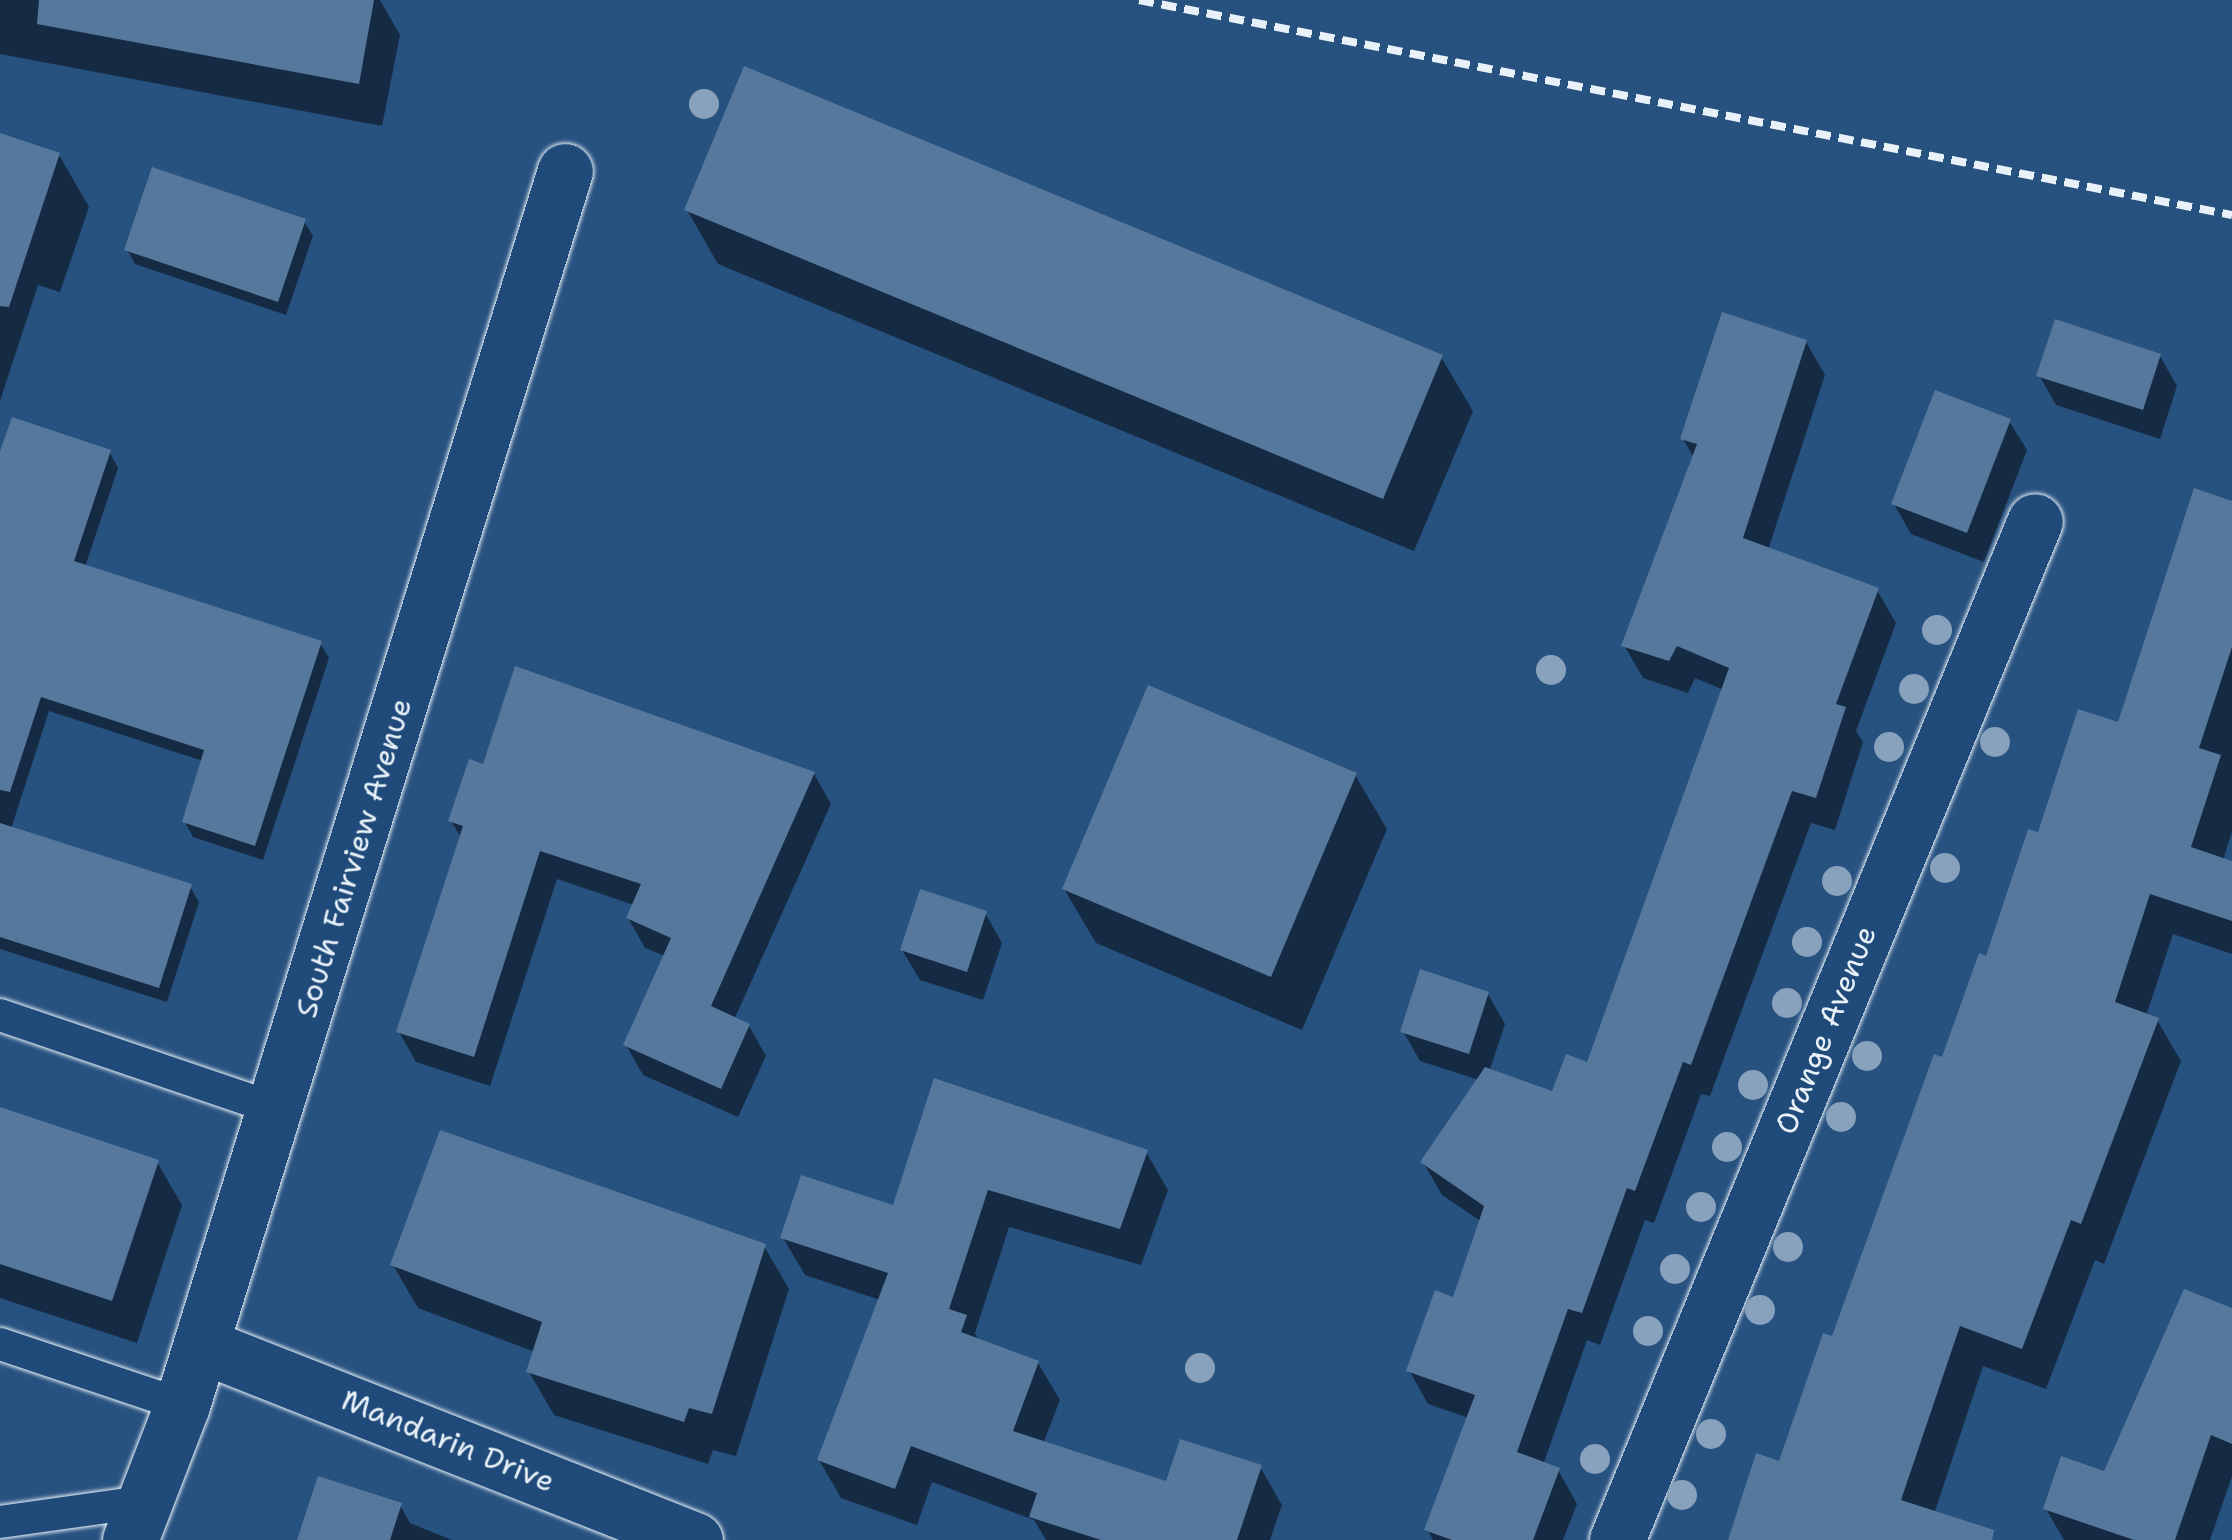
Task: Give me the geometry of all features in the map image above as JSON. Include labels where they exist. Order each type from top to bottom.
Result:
[{"type":"street","name":"South Fairview Avenue","points":[[136,1521],[182,1405],[276,1110],[565,171]]},
{"type":"street","name":"Orange Avenue","points":[[1618,1540],[2035,521]]},
{"type":"street","name":"Mandarin Drive","points":[[201,1345],[695,1540]]},
{"type":"lane","points":[[0,1015],[276,1110]]},
{"type":"lane","points":[[0,1344],[182,1405]]},
{"type":"lane","points":[[0,1522],[136,1521]]},
{"type":"building","points":[[39,0],[374,0],[359,84],[37,24]]},
{"type":"building","points":[[744,66],[1443,355],[1383,499],[684,210]]},
{"type":"building","points":[[0,133],[60,153],[9,307],[0,306]]},
{"type":"building","points":[[152,167],[306,219],[278,302],[124,250]]},
{"type":"building","points":[[1722,312],[1807,340],[1743,538],[1879,588],[1836,704],[1846,707],[1816,798],[1792,791],[1691,1065],[1683,1062],[1635,1191],[1627,1188],[1582,1313],[1568,1309],[1517,1452],[1560,1468],[1533,1540],[1452,1540],[1424,1530],[1475,1395],[1406,1371],[1435,1290],[1453,1297],[1484,1206],[1420,1162],[1485,1067],[1552,1091],[1566,1054],[1587,1062],[1729,668],[1677,646],[1669,661],[1621,646],[1697,444],[1680,439]]},
{"type":"building","points":[[2055,319],[2161,354],[2143,410],[2036,376]]},
{"type":"building","points":[[1935,390],[2011,419],[1967,533],[1891,504]]},
{"type":"building","points":[[12,417],[111,450],[74,561],[322,641],[255,846],[182,822],[204,750],[41,697],[10,792],[0,790],[0,451]]},
{"type":"building","points":[[2194,488],[2232,501],[2232,647],[2199,748],[2221,755],[2191,847],[2232,861],[2232,921],[2150,894],[2115,1002],[2159,1018],[2081,1224],[2071,1220],[2022,1349],[1960,1326],[1901,1500],[1994,1530],[1992,1540],[1728,1540],[1756,1453],[1779,1461],[1823,1333],[1832,1336],[1934,1054],[1942,1057],[1979,953],[1986,956],[2028,829],[2038,832],[2078,709],[2118,722]]},
{"type":"building","points":[[515,666],[815,772],[711,1006],[750,1024],[721,1089],[623,1045],[671,938],[626,918],[641,884],[540,851],[474,1057],[396,1032],[463,826],[448,821],[469,759],[483,764]]},
{"type":"building","points":[[1148,685],[1357,773],[1271,977],[1062,889]]},
{"type":"building","points":[[0,823],[192,884],[159,988],[0,937]]},
{"type":"building","points":[[920,889],[987,911],[967,972],[900,950]]},
{"type":"building","points":[[1420,969],[1489,992],[1469,1054],[1400,1032]]},
{"type":"building","points":[[934,1078],[1148,1150],[1120,1229],[988,1190],[949,1309],[967,1315],[961,1332],[1039,1361],[1013,1431],[1166,1481],[1180,1439],[1262,1465],[1237,1540],[1101,1540],[1029,1517],[1037,1493],[911,1446],[895,1489],[817,1460],[888,1273],[780,1238],[801,1175],[893,1205]]},
{"type":"building","points":[[0,1107],[159,1160],[112,1301],[0,1264]]},
{"type":"building","points":[[440,1130],[766,1244],[712,1414],[689,1408],[684,1422],[526,1372],[542,1322],[390,1265]]},
{"type":"building","points":[[2184,1289],[2232,1308],[2232,1444],[2211,1435],[2175,1540],[2134,1540],[2043,1509],[2061,1456],[2104,1471]]},
{"type":"building","points":[[318,1476],[402,1503],[390,1540],[297,1540]]},
{"type":"railway","points":[[1139,0],[2232,215]]}]
